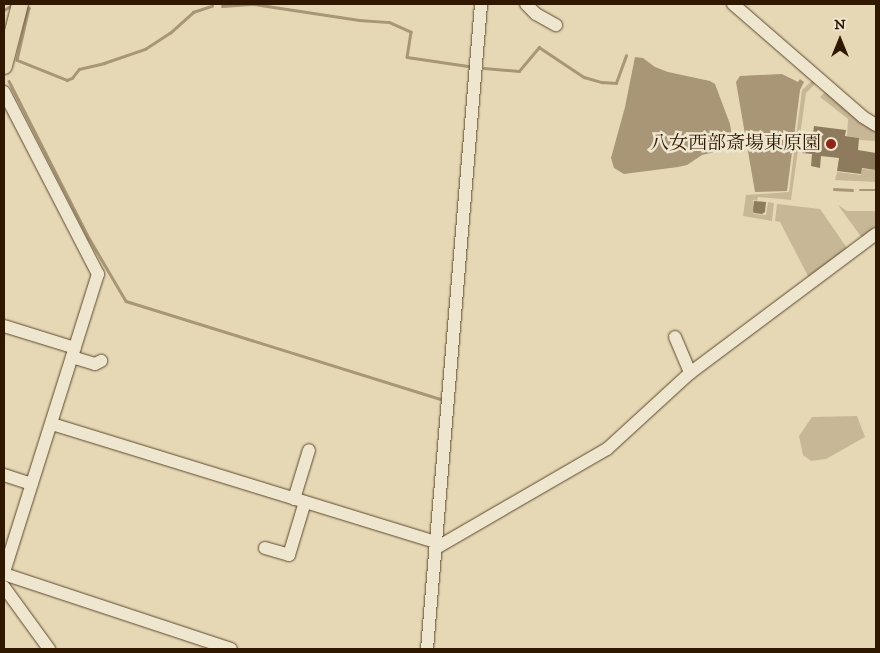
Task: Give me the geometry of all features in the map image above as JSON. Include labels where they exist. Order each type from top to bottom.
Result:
[{"type":"main road","points":[[4,66],[20,4]]},
{"type":"street","points":[[427,649],[481,4]]},
{"type":"street","points":[[526,4],[536,14],[556,26]]},
{"type":"street","points":[[732,4],[863,117],[876,125]]},
{"type":"street","points":[[4,92],[98,274],[4,573],[231,649]]},
{"type":"street","points":[[52,424],[300,500],[436,545],[608,448],[690,373],[876,234]]},
{"type":"street","points":[[4,326],[74,352],[95,364],[101,361]]},
{"type":"street","points":[[675,337],[690,373]]},
{"type":"street","points":[[265,548],[289,555],[309,450]]},
{"type":"street","points":[[4,475],[32,484]]},
{"type":"street","points":[[4,587],[49,649]]},
{"type":"shaded area","points":[[635,57],[643,58],[655,67],[668,72],[710,81],[715,84],[730,124],[732,136],[729,145],[723,150],[702,155],[687,165],[678,167],[624,174],[614,168],[611,158],[625,107]]},
{"type":"shaded area","points":[[782,74],[798,82],[800,79],[804,82],[800,90],[787,191],[755,192],[736,82],[740,76]]},
{"type":"shaded area","points":[[814,79],[817,82],[806,93],[791,200],[758,197],[757,201],[753,200],[754,214],[766,215],[768,202],[774,203],[772,221],[743,216],[746,195],[789,192],[802,90]]},
{"type":"shaded area","points":[[827,90],[876,130],[876,141],[859,140],[859,138],[847,136],[848,119],[820,97]]},
{"type":"shaded area","points":[[862,169],[876,170],[876,182],[835,180],[837,172],[861,175]]},
{"type":"shaded area","points":[[777,204],[820,209],[847,248],[809,278],[780,222],[775,221]]},
{"type":"shaded area","points":[[838,205],[847,211],[876,211],[876,227],[862,238]]},
{"type":"shaded area","points":[[857,416],[865,437],[826,459],[811,461],[803,455],[799,436],[812,417]]},
{"type":"building","name":"八女西部斎場東原園","points":[[814,126],[846,130],[845,136],[859,138],[858,150],[876,153],[876,170],[862,168],[861,174],[837,171],[839,158],[821,156],[820,168],[811,166],[812,154],[802,153],[805,133],[813,134]]},
{"type":"building","points":[[754,201],[766,202],[765,212],[762,214],[754,213]]},
{"type":"waterway","points":[[222,6],[254,4],[359,20],[389,22],[411,32],[407,57],[469,66]]},
{"type":"waterway","points":[[4,10],[12,5]]},
{"type":"waterway","points":[[26,7],[29,8],[17,60],[67,80],[72,78],[79,69],[104,63],[145,49],[170,33],[193,12],[212,6]]},
{"type":"waterway","points":[[484,68],[519,71],[539,47],[584,77],[602,82],[616,83],[626,56]]},
{"type":"waterway","points":[[9,81],[89,238],[126,301],[440,399]]},
{"type":"waterway","points":[[834,189],[852,190]]},
{"type":"waterway","points":[[860,190],[876,190]]},
{"type":"place","name":"八女西部斎場東原園","points":[[831,144]]}]
